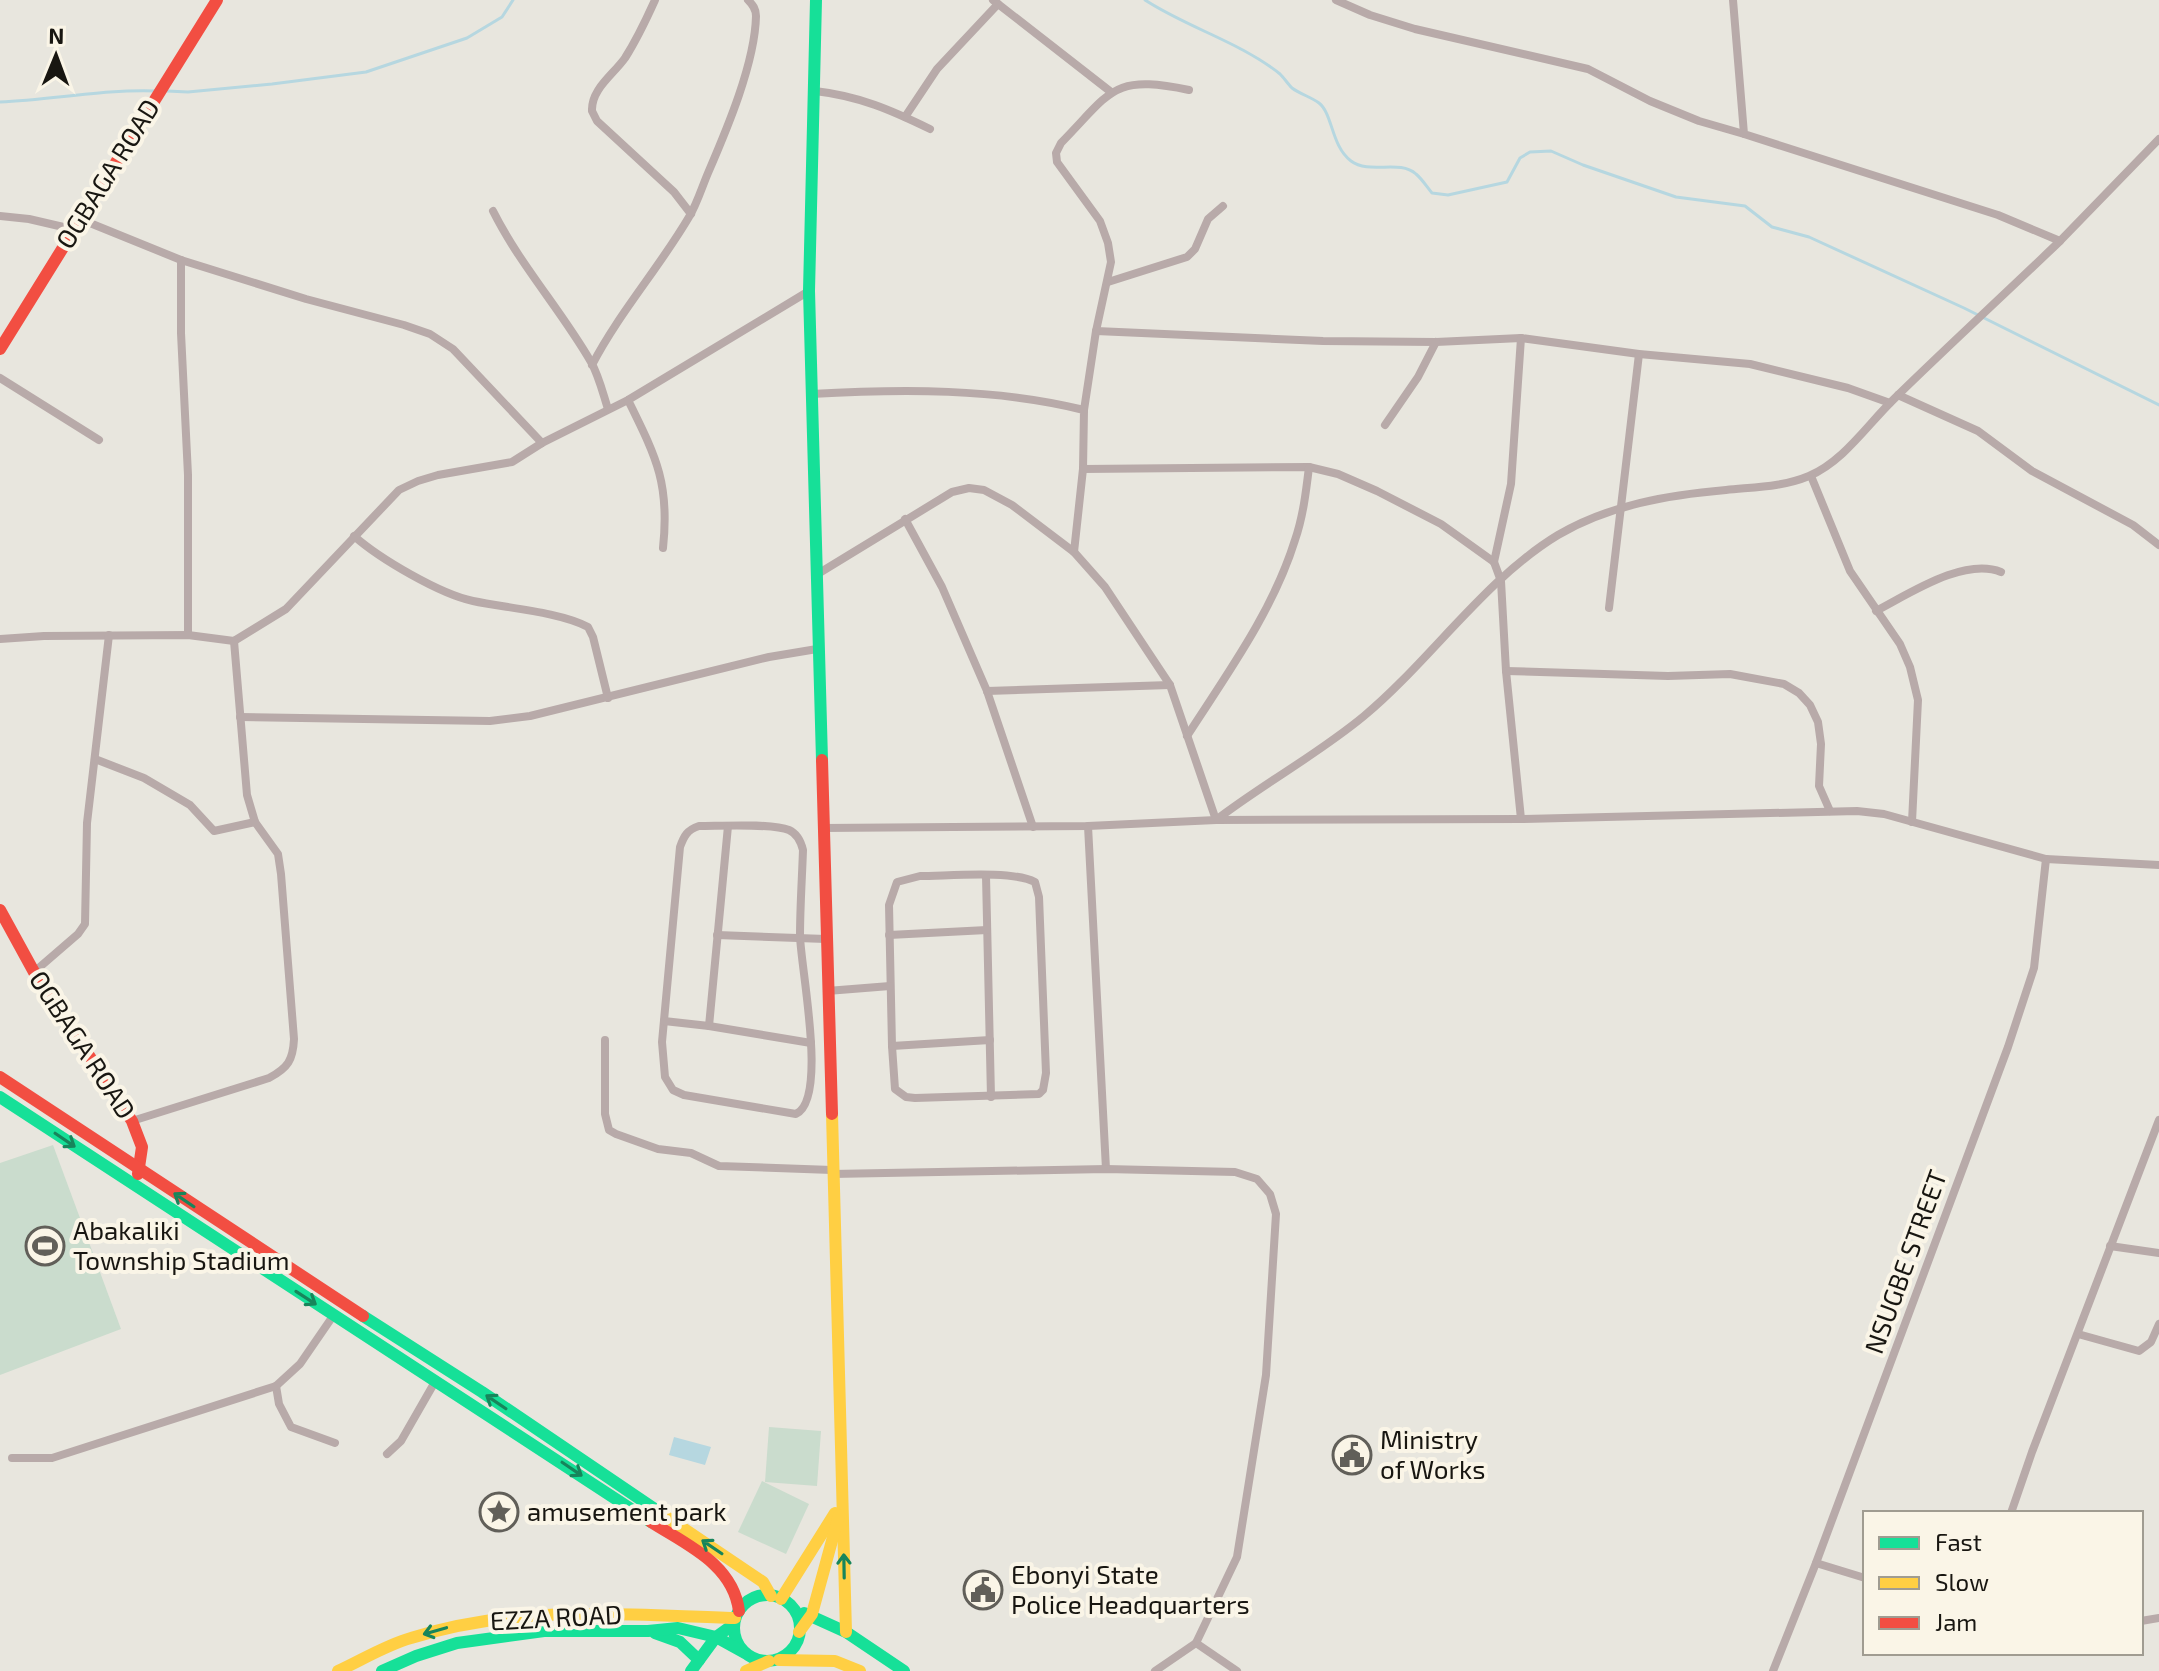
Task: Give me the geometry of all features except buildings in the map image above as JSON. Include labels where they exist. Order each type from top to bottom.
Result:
[{"type":"main road","name":"OGBAGA ROAD","points":[[0,349],[217,0]]},
{"type":"main road","points":[[816,0],[809,291],[846,1632]]},
{"type":"main road","name":"OGBAGA ROAD","points":[[0,910],[34,972],[132,1121],[142,1147],[133,1185]]},
{"type":"main road","points":[[0,1077],[547,1436],[763,1582],[794,1611],[812,1614],[846,1632],[904,1671]]},
{"type":"main road","points":[[0,1097],[715,1564],[728,1576],[737,1591],[734,1634],[745,1653],[754,1659],[835,1661],[860,1671]]},
{"type":"main road","points":[[776,1597],[843,1500]]},
{"type":"main road","points":[[746,1671],[789,1652],[812,1614],[843,1500]]},
{"type":"main road","points":[[648,1631],[680,1642],[695,1666],[716,1637],[753,1599],[776,1597]]},
{"type":"main road","points":[[794,1611],[799,1632]]},
{"type":"main road","name":"EZZA ROAD","points":[[338,1671],[409,1638],[497,1617],[543,1613],[736,1617]]},
{"type":"main road","name":"EZZA ROAD","points":[[382,1671],[457,1643],[544,1631],[678,1628],[716,1637],[745,1653]]},
{"type":"main road","points":[[369,1656],[376,1671]]},
{"type":"street","points":[[655,0],[643,28],[623,60],[594,96],[592,111],[597,121],[674,192],[691,214]]},
{"type":"street","points":[[592,365],[616,322],[653,274],[691,214],[728,126],[748,59],[756,14],[748,0]]},
{"type":"street","points":[[1336,0],[1415,29],[1588,69],[1650,101],[1699,121],[1998,215],[2060,241]]},
{"type":"street","points":[[1355,9],[1363,0]]},
{"type":"street","points":[[1733,0],[1744,134]]},
{"type":"street","points":[[905,117],[937,69],[995,2],[1111,92]]},
{"type":"street","points":[[1074,552],[1083,469],[1084,410],[1111,262],[1100,221],[1061,171],[1056,153],[1061,143],[1111,92],[1141,83],[1189,90]]},
{"type":"street","points":[[815,91],[847,95],[930,129]]},
{"type":"street","points":[[1216,820],[1365,715],[1501,581],[1556,536],[1582,522],[1620,508],[1671,496],[1765,487],[1811,476],[1838,457],[1898,395],[2060,241],[2159,139]]},
{"type":"street","points":[[1108,282],[1187,257],[1195,249],[1208,219],[1223,206]]},
{"type":"street","points":[[493,211],[507,238],[592,365],[608,409]]},
{"type":"street","points":[[0,216],[76,224],[181,260],[430,334],[453,349],[542,443]]},
{"type":"street","points":[[181,260],[188,475],[188,635]]},
{"type":"street","points":[[0,639],[188,635],[234,641],[286,609],[399,490],[418,481],[512,462],[542,443],[628,400],[809,291]]},
{"type":"street","points":[[1096,331],[1323,341],[1436,342],[1521,338],[1639,354],[1750,364],[1848,388],[1890,403]]},
{"type":"street","points":[[1521,338],[1511,484],[1494,562],[1501,581],[1506,671],[1521,819]]},
{"type":"street","points":[[1385,425],[1418,377],[1436,342]]},
{"type":"street","points":[[1609,608],[1639,354]]},
{"type":"street","points":[[0,378],[99,440]]},
{"type":"street","points":[[811,394],[889,390],[962,394],[1056,403],[1084,410]]},
{"type":"street","points":[[1898,395],[1978,431],[2032,471],[2133,525],[2159,545]]},
{"type":"street","points":[[628,400],[648,439],[663,482],[666,514],[663,548]]},
{"type":"street","points":[[1083,469],[1309,467],[1338,474],[1377,491],[1441,524],[1494,562]]},
{"type":"street","points":[[1187,736],[1262,617],[1286,568],[1296,538],[1309,467]]},
{"type":"street","points":[[1811,476],[1850,571],[1900,644],[1910,667],[1918,700],[1912,822]]},
{"type":"street","points":[[816,576],[952,492],[969,488],[984,490],[1012,505],[1074,552],[1105,587],[1170,685],[1216,820]]},
{"type":"street","points":[[905,519],[942,587],[987,691],[1033,827]]},
{"type":"street","points":[[354,536],[372,552],[468,600],[570,620],[588,627],[608,698]]},
{"type":"street","points":[[1876,611],[1973,567],[2001,572]]},
{"type":"street","points":[[34,972],[78,934],[85,924],[87,823],[109,635]]},
{"type":"street","points":[[132,1121],[269,1078],[285,1070],[293,1058],[281,874],[278,854],[255,822],[247,795],[234,641]]},
{"type":"street","points":[[240,717],[490,721],[530,716],[769,657],[817,649]]},
{"type":"street","points":[[1506,671],[1668,676],[1730,674],[1784,684],[1799,693],[1810,705],[1818,722],[1821,744],[1819,786],[1830,811]]},
{"type":"street","points":[[987,691],[1170,685]]},
{"type":"street","points":[[95,759],[134,773],[190,805],[214,831],[255,822]]},
{"type":"street","points":[[823,828],[1088,826],[1216,820],[1521,819],[1830,811],[1884,814],[2046,859],[2159,865]]},
{"type":"street","points":[[709,1026],[728,826]]},
{"type":"street","points":[[728,826],[780,828],[801,840],[800,938],[811,1043],[812,1085],[806,1106],[796,1114],[684,1095],[673,1090],[665,1077],[662,1042],[680,847],[684,835],[691,829],[728,826]]},
{"type":"street","points":[[1088,826],[1106,1169]]},
{"type":"street","name":"NSUGBE STREET","points":[[1773,1671],[1997,1076],[2029,981],[2039,933],[2046,859]]},
{"type":"street","points":[[920,876],[1027,878],[1035,882],[1039,888],[1046,1073],[1043,1090],[1039,1094],[915,1098],[899,1094],[893,1077],[889,935],[889,905],[897,882],[920,876]]},
{"type":"street","points":[[986,876],[991,1097]]},
{"type":"street","points":[[889,935],[987,930]]},
{"type":"street","points":[[717,935],[826,939]]},
{"type":"street","points":[[827,991],[890,986]]},
{"type":"street","points":[[664,1021],[811,1043]]},
{"type":"street","points":[[605,1040],[605,1114],[609,1130],[658,1149],[691,1153],[719,1166],[832,1172],[1106,1169],[1235,1172],[1257,1179],[1270,1194],[1276,1214],[1266,1375],[1237,1557],[1196,1643],[1155,1671]]},
{"type":"street","points":[[892,1046],[990,1040]]},
{"type":"street","points":[[2012,1511],[2159,1120]]},
{"type":"street","points":[[2110,1246],[2159,1253]]},
{"type":"street","points":[[12,1458],[52,1458],[276,1386],[300,1364],[333,1316]]},
{"type":"street","points":[[2078,1334],[2139,1351],[2151,1342],[2159,1324]]},
{"type":"street","points":[[387,1454],[401,1441],[436,1380]]},
{"type":"street","points":[[276,1386],[279,1404],[291,1427],[335,1443]]},
{"type":"street","points":[[1816,1563],[1863,1577]]},
{"type":"street","points":[[1196,1643],[1237,1671]]},
{"type":"green space","name":"Abakaliki Township Stadium","points":[[53,1145],[121,1329],[0,1375],[0,1163]]},
{"type":"green space","points":[[769,1427],[821,1431],[817,1486],[765,1482]]},
{"type":"green space","points":[[762,1481],[809,1504],[786,1554],[738,1532]]},
{"type":"water","points":[[674,1437],[711,1447],[705,1465],[669,1455]]},
{"type":"waterway","points":[[167,91],[272,84],[366,72],[467,38],[502,17],[513,0]]},
{"type":"waterway","points":[[1145,0],[1248,53],[1280,74],[1292,88],[1319,103],[1344,155],[1359,165],[1409,170],[1432,193],[1448,195],[1507,182],[1520,158],[1530,152],[1551,151],[1676,197],[1745,206],[1772,227],[1809,237],[1964,308],[2159,405]]},
{"type":"waterway","points":[[0,102],[156,91]]},
{"type":"traffic: fast","points":[[816,0],[809,291],[822,760]]},
{"type":"traffic: fast","points":[[0,1097],[651,1522]]},
{"type":"traffic: fast","points":[[363,1316],[665,1516]]},
{"type":"traffic: fast","points":[[767,1595],[780,1598],[790,1605],[797,1615],[800,1628],[797,1641],[790,1651],[780,1658],[767,1661],[754,1658],[744,1651],[737,1641],[734,1628],[737,1615],[744,1605],[754,1598],[767,1595]]},
{"type":"traffic: fast","points":[[804,1613],[846,1632],[904,1671]]},
{"type":"traffic: fast","points":[[691,1671],[716,1637],[734,1624]]},
{"type":"traffic: fast","points":[[382,1671],[457,1643],[544,1631],[678,1628],[716,1637],[745,1653]]},
{"type":"traffic: fast","points":[[655,1633],[680,1642],[699,1660]]},
{"type":"traffic: slow","points":[[832,1114],[846,1632]]},
{"type":"traffic: slow","points":[[781,1599],[835,1513]]},
{"type":"traffic: slow","points":[[799,1632],[812,1614],[839,1515]]},
{"type":"traffic: slow","points":[[665,1516],[763,1582],[771,1596]]},
{"type":"traffic: slow","points":[[338,1671],[402,1641],[491,1620],[572,1614],[735,1618]]},
{"type":"traffic: slow","points":[[779,1660],[835,1661],[860,1671]]},
{"type":"traffic: slow","points":[[746,1671],[769,1661]]},
{"type":"traffic: jam","points":[[0,349],[217,0]]},
{"type":"traffic: jam","points":[[822,760],[832,1114]]},
{"type":"traffic: jam","points":[[0,910],[34,972],[132,1121],[142,1147],[138,1174]]},
{"type":"traffic: jam","points":[[0,1077],[363,1316]]},
{"type":"traffic: jam","points":[[651,1522],[718,1568],[728,1580],[739,1611]]},
{"type":"place","name":"Abakaliki Township Stadium","points":[[45,1246]]},
{"type":"place","name":"Ministry of Works","points":[[1352,1455]]},
{"type":"place","name":"amusement park","points":[[499,1512]]},
{"type":"place","name":"Ebonyi State Police Headquarters","points":[[983,1590]]}]
